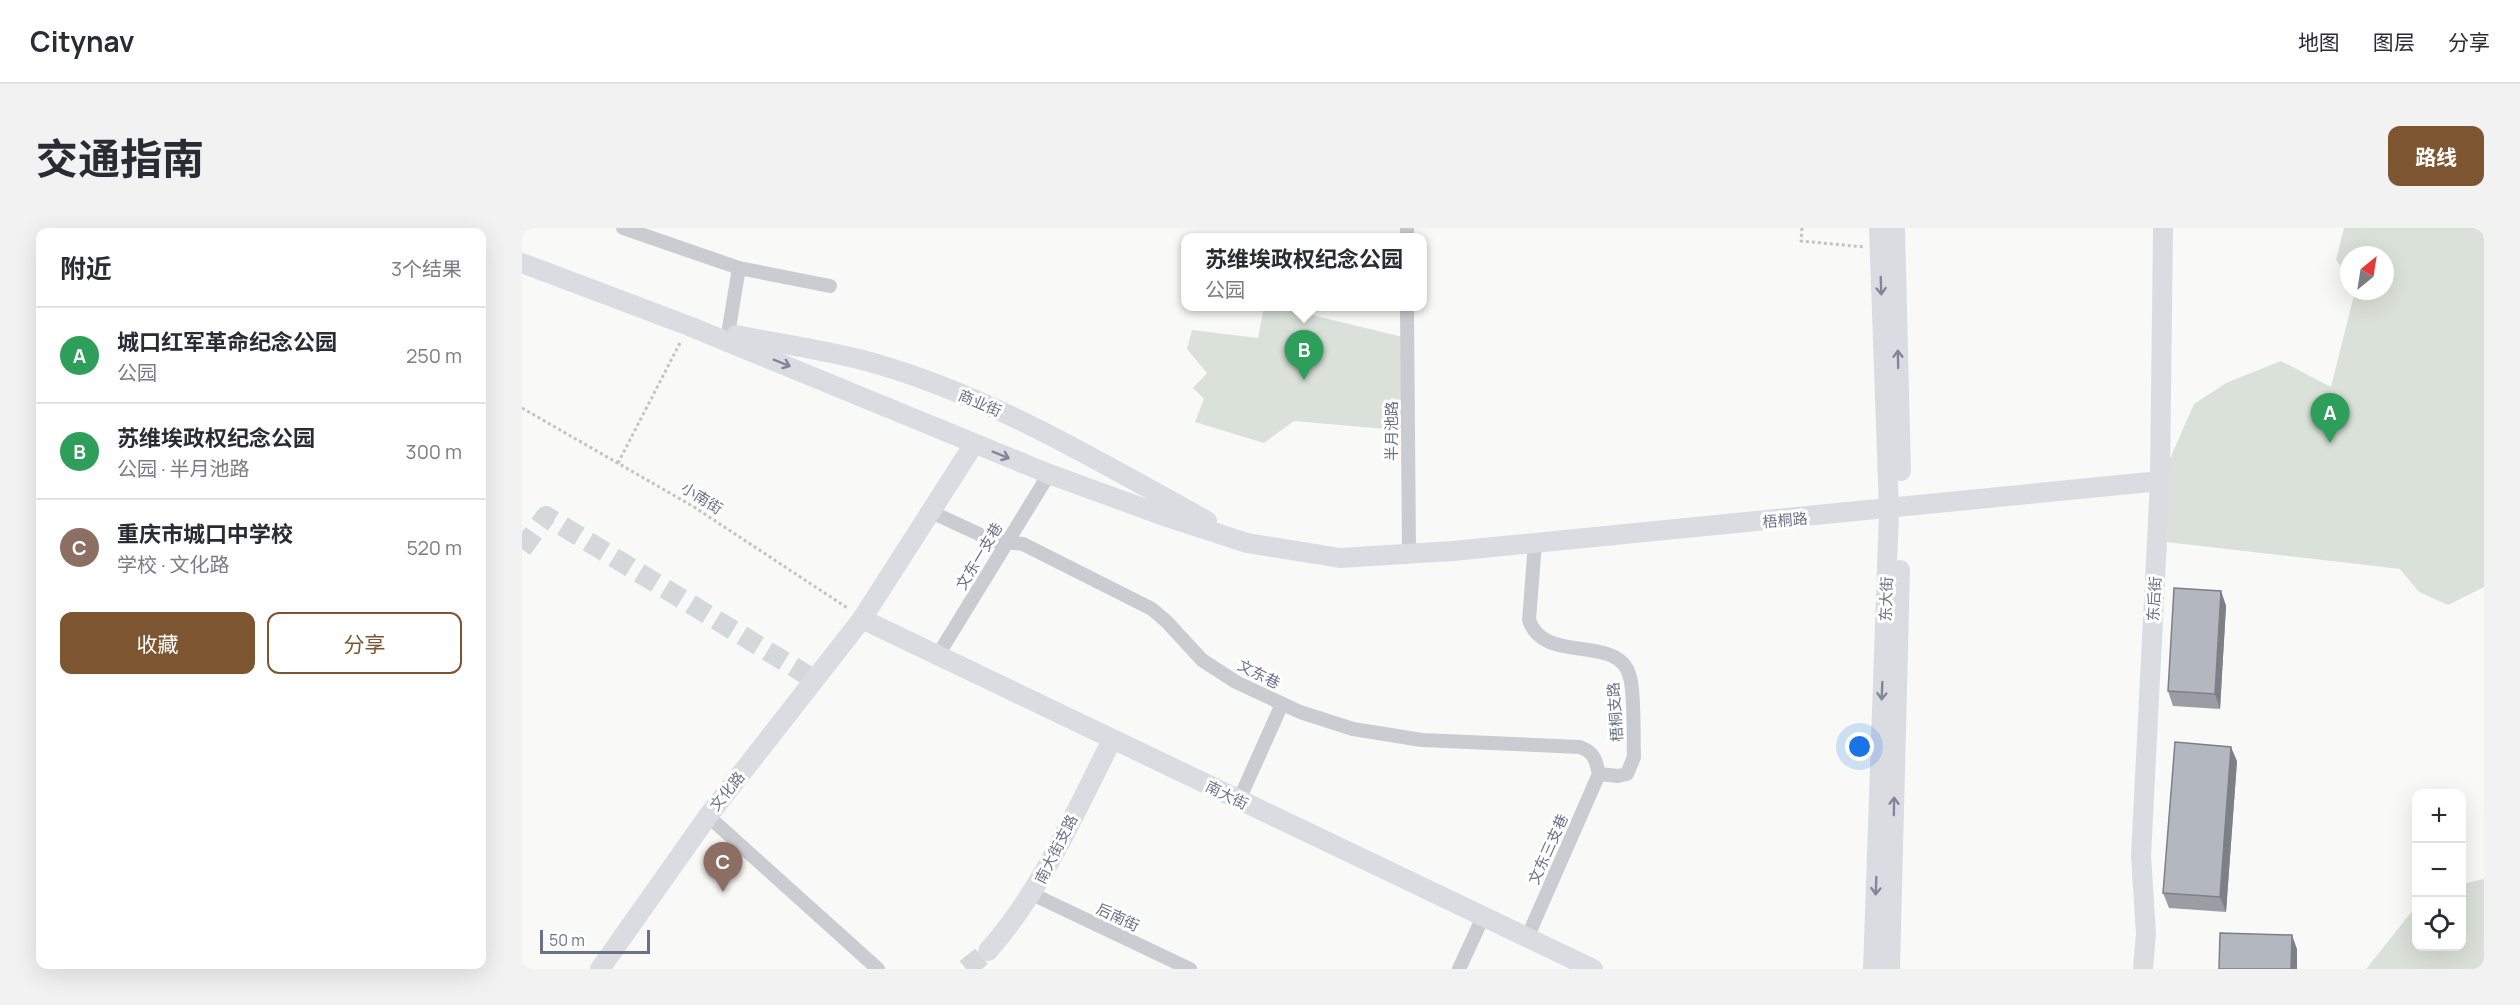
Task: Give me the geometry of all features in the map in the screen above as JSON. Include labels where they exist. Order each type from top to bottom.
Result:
[{"type":"street","points":[[623,228],[739,268],[830,286]]},
{"type":"street","name":"东大街","points":[[1873,969],[1895,509],[1879,228]]},
{"type":"street","name":"东大街","points":[[1890,969],[1895,509],[1895,228]]},
{"type":"street","name":"东后街","points":[[2143,969],[2146,934],[2141,856],[2160,481],[2163,228]]},
{"type":"street","name":"商业街","points":[[522,263],[689,326],[1049,474],[1167,517],[1247,543],[1340,558],[1409,555]]},
{"type":"street","points":[[728,334],[739,268]]},
{"type":"street","name":"半月池路","points":[[1407,311],[1409,555]]},
{"type":"street","name":"商业街","points":[[689,326],[870,362],[957,393],[1034,425],[1247,543]]},
{"type":"street","name":"文化路","points":[[600,969],[708,816],[862,619],[974,444]]},
{"type":"street","name":"文东一支巷","points":[[938,655],[1049,474]]},
{"type":"street","name":"梧桐路","points":[[1409,555],[1895,509],[2160,481]]},
{"type":"street","name":"文东巷","points":[[931,512],[994,542],[1023,544],[1152,609],[1202,660],[1236,682],[1282,704],[1353,729],[1422,740],[1580,747],[1589,750],[1595,758],[1599,774]]},
{"type":"street","name":"梧桐支路","points":[[1535,543],[1529,620],[1532,629],[1541,639],[1555,644],[1614,655],[1623,662],[1630,677],[1634,757],[1632,765],[1627,774],[1618,776],[1599,774]]},
{"type":"street","name":"南大街","points":[[862,619],[1593,969]]},
{"type":"street","points":[[1239,800],[1282,704]]},
{"type":"street","name":"南大街支路","points":[[987,951],[1011,925],[1032,894],[1112,740]]},
{"type":"street","name":"文东三支巷","points":[[1527,938],[1599,774]]},
{"type":"street","points":[[708,816],[878,969]]},
{"type":"street","name":"后南街","points":[[1032,894],[1190,969]]},
{"type":"street","points":[[1459,969],[1483,917]]},
{"type":"path","points":[[1802,228],[1801,240],[1880,249]]},
{"type":"path","points":[[618,463],[689,326]]},
{"type":"path","name":"小南街","points":[[522,408],[694,507],[862,619]]},
{"type":"shaded area","points":[[2344,228],[2484,228],[2484,587],[2448,605],[2419,592],[2400,569],[2157,541],[2160,481],[2194,404],[2226,383],[2281,361],[2331,387],[2353,300],[2394,300],[2394,246],[2340,246],[2340,265],[2336,260]]},
{"type":"shaded area","points":[[1263,311],[1296,311],[1407,338],[1408,431],[1294,421],[1264,443],[1195,422],[1204,399],[1193,388],[1207,373],[1187,349],[1192,330],[1258,338]]},
{"type":"shaded area","points":[[2484,879],[2484,969],[2366,969],[2412,912],[2412,951],[2466,951],[2466,883]]},
{"type":"building","points":[[2174,588],[2221,591],[2215,694],[2168,691]]},
{"type":"building","points":[[2175,742],[2231,747],[2220,897],[2163,893]]},
{"type":"building","points":[[2220,933],[2292,935],[2291,969],[2219,969]]},
{"type":"tunnel","points":[[522,549],[546,516],[815,680]]},
{"type":"tunnel","points":[[966,969],[988,951]]},
{"type":"place","name":"苏维埃政权纪念公园","points":[[1304,380]]},
{"type":"place","name":"城口红军革命纪念公园","points":[[2330,443]]},
{"type":"place","name":"重庆市城口中学校","points":[[723,892]]}]
